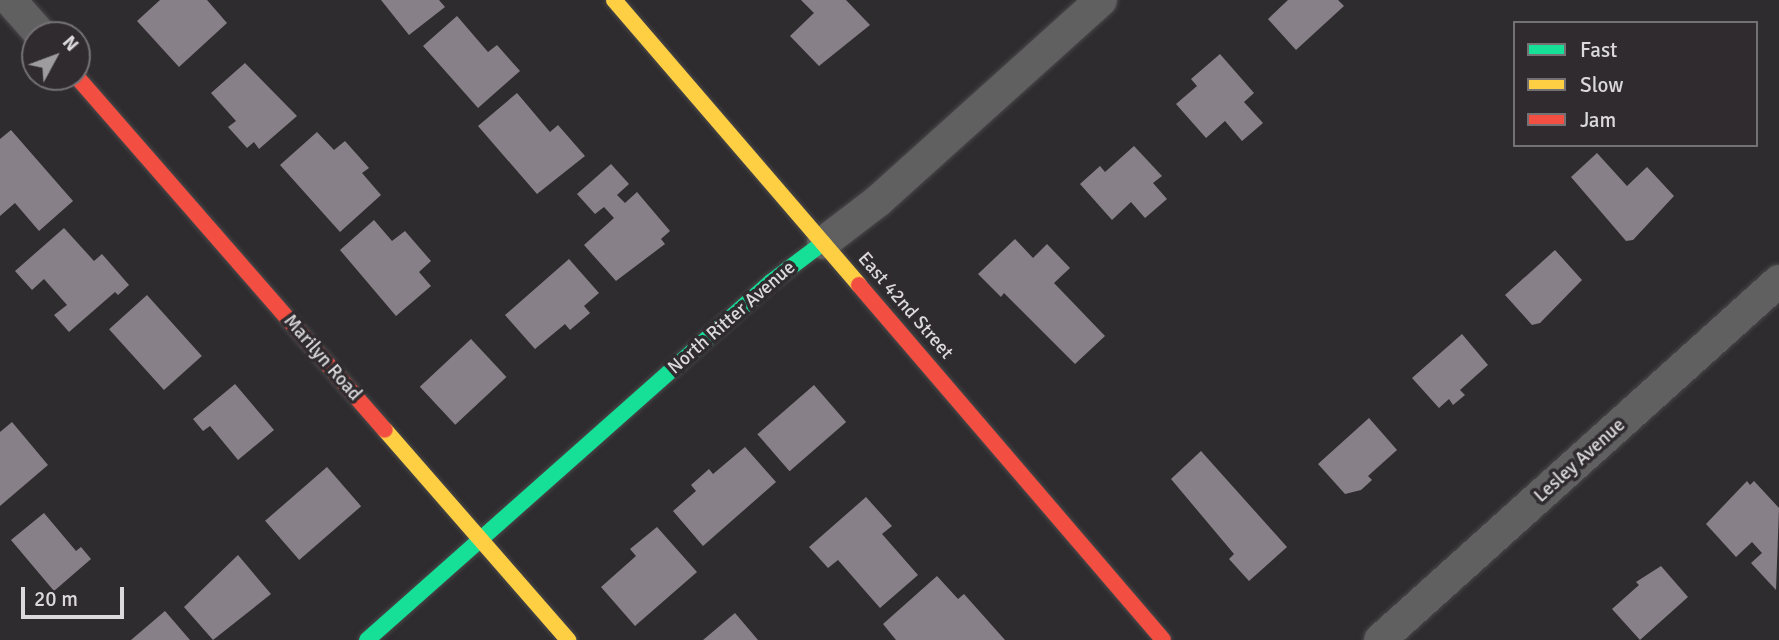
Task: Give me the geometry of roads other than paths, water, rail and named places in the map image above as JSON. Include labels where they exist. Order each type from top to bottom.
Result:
[{"type":"street","points":[[10,0],[29,21]]},
{"type":"street","name":"East 42nd Street","points":[[614,0],[1163,640]]},
{"type":"street","name":"North Ritter Avenue","points":[[367,640],[771,282],[878,201],[1101,0]]},
{"type":"street","name":"Marilyn Road","points":[[89,91],[568,640]]},
{"type":"street","name":"Lesley Avenue","points":[[1380,640],[1779,281]]}]
